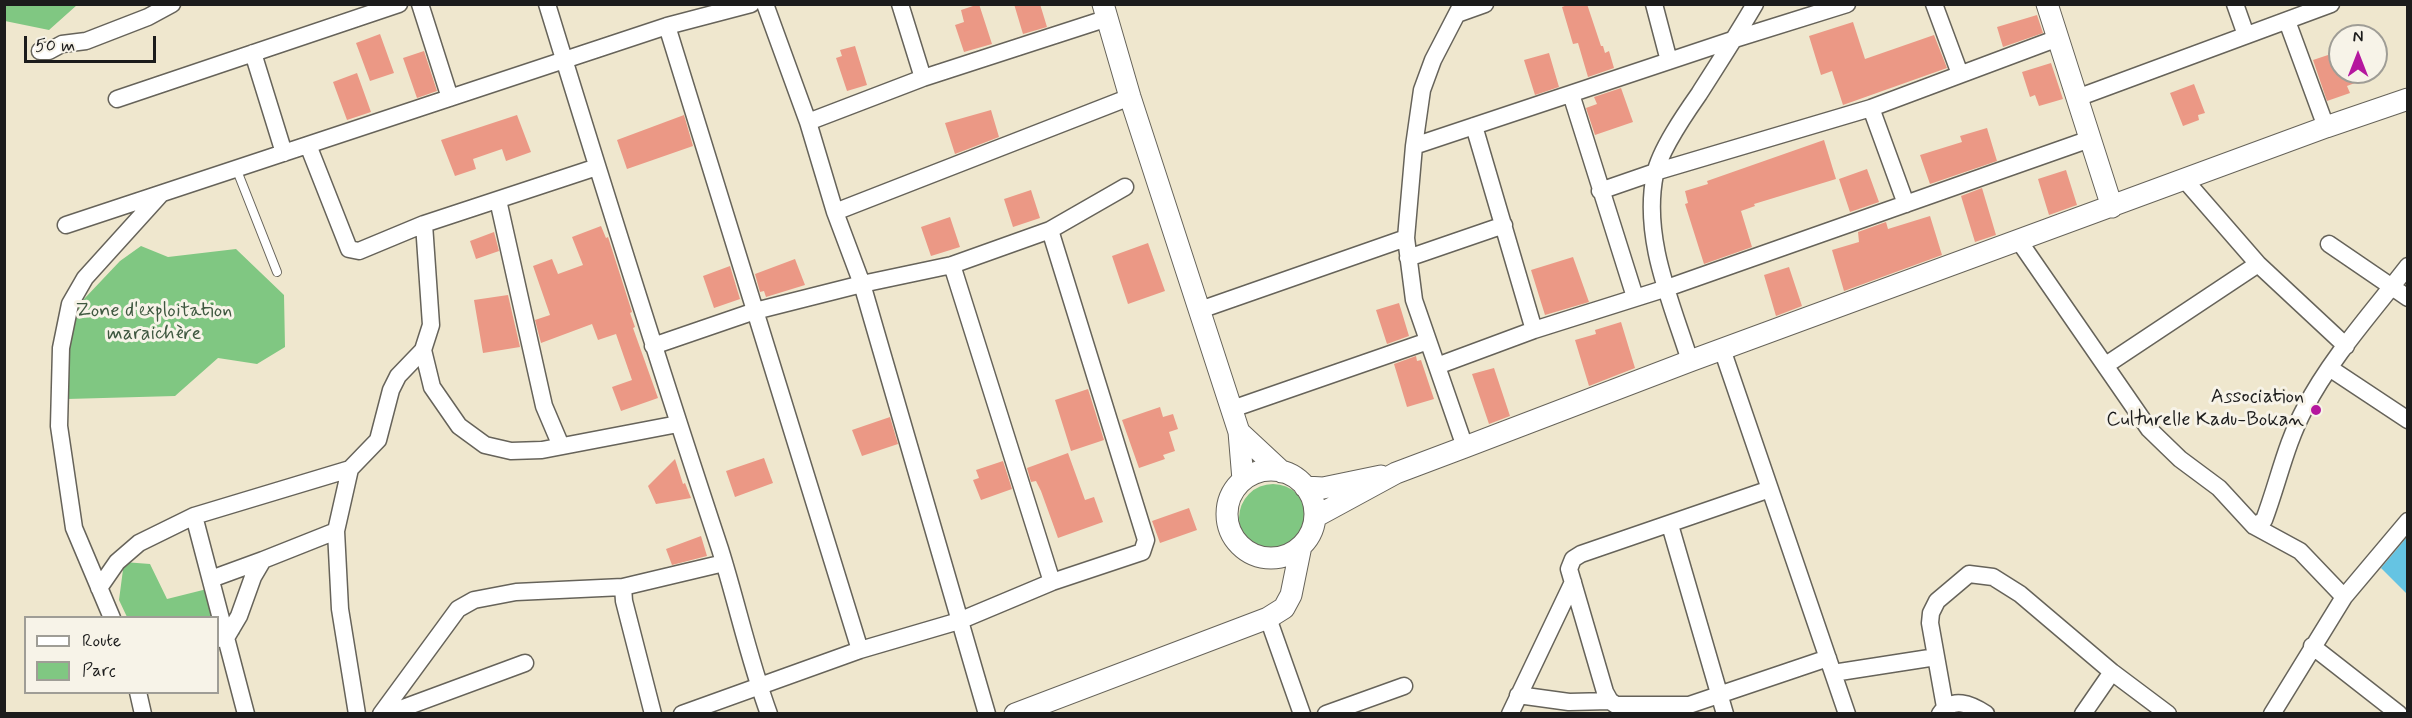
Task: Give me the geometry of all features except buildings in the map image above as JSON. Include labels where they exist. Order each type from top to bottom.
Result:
[{"type":"street","points":[[40,51],[49,51],[62,44],[86,41],[148,17],[172,4]]},
{"type":"street","points":[[117,99],[399,4]]},
{"type":"street","points":[[420,4],[450,98]]},
{"type":"street","points":[[547,4],[653,346],[724,563],[769,714]]},
{"type":"street","points":[[66,225],[667,26],[751,4]]},
{"type":"street","points":[[765,4],[808,122],[835,212],[862,284],[987,714]]},
{"type":"street","points":[[900,4],[923,78]]},
{"type":"street","points":[[1465,447],[1414,300],[1406,238],[1414,146],[1422,90],[1433,60],[1460,9],[1485,4]]},
{"type":"street","points":[[1654,4],[1669,61]]},
{"type":"street","points":[[1690,361],[1655,246],[1653,225],[1655,172],[1673,133],[1735,39],[1755,4]]},
{"type":"street","points":[[1414,146],[1847,4]]},
{"type":"street","points":[[1934,4],[1959,74]]},
{"type":"street","points":[[2047,4],[2112,207]]},
{"type":"street","points":[[2235,4],[2246,35]]},
{"type":"street","points":[[2077,98],[2331,4]]},
{"type":"street","points":[[808,122],[1106,11],[1130,97],[1239,432],[1243,480]]},
{"type":"street","points":[[2287,21],[2326,126]]},
{"type":"street","points":[[667,26],[860,650]]},
{"type":"street","points":[[1600,191],[1655,172],[1871,108],[2058,38]]},
{"type":"street","points":[[253,54],[284,153]]},
{"type":"street","points":[[1571,94],[1635,297]]},
{"type":"street","points":[[835,212],[1130,97]]},
{"type":"street","points":[[1315,517],[1396,473],[1722,349],[2112,207],[2326,126],[2408,99]]},
{"type":"street","points":[[1871,108],[1906,204]]},
{"type":"street","points":[[1474,126],[1534,330]]},
{"type":"street","points":[[1437,366],[1534,330],[1667,288],[2090,139]]},
{"type":"street","points":[[308,145],[349,249],[359,251],[424,224],[597,167]]},
{"type":"street","points":[[2184,179],[2258,264],[2346,346]]},
{"type":"street","points":[[653,346],[755,311],[862,284],[952,265],[1050,230],[1125,187]]},
{"type":"street","points":[[111,616],[74,528],[59,426],[61,348],[70,304],[85,278],[162,193]]},
{"type":"street","points":[[498,200],[544,406],[561,446]]},
{"type":"street","points":[[99,588],[117,562],[139,543],[194,516],[350,469],[378,440],[391,390],[398,376],[423,350],[430,325],[424,224]]},
{"type":"street","points":[[1408,258],[1504,225]]},
{"type":"street","points":[[682,714],[860,650],[959,621],[1052,582],[1142,552],[1146,540],[1050,230]]},
{"type":"street","points":[[1200,310],[1406,238]]},
{"type":"street","points":[[2019,241],[2149,429],[2180,459],[2219,488],[2254,526],[2300,551],[2344,597]]},
{"type":"street","points":[[2329,244],[2408,298]]},
{"type":"street","points":[[2106,365],[2258,264]]},
{"type":"street","points":[[952,265],[1052,582]]},
{"type":"street","points":[[2254,526],[2264,520],[2289,445],[2305,408],[2346,346],[2408,267]]},
{"type":"street","points":[[1232,409],[1428,341]]},
{"type":"street","points":[[1722,349],[1847,714]]},
{"type":"street","points":[[423,350],[432,387],[459,426],[485,445],[511,452],[542,450],[678,424]]},
{"type":"street","points":[[2331,369],[2408,420]]},
{"type":"street","points":[[1239,432],[1282,472]]},
{"type":"street","points":[[350,469],[336,531],[340,609],[357,714]]},
{"type":"street","points":[[1282,472],[1291,475],[1305,487],[1313,501],[1315,517],[1311,533],[1301,546],[1291,553],[1268,558],[1260,557],[1245,550],[1239,544],[1229,529],[1227,510],[1235,488],[1243,480],[1255,473],[1282,472]]},
{"type":"street","points":[[1305,487],[1323,488],[1396,473]]},
{"type":"street","points":[[1635,714],[1613,703],[1605,692],[1569,569],[1573,559],[1581,554],[1770,489]]},
{"type":"street","points":[[194,516],[211,579],[218,616]]},
{"type":"street","points":[[2272,714],[2344,597],[2408,521]]},
{"type":"street","points":[[1670,525],[1725,714]]},
{"type":"street","points":[[211,579],[336,531]]},
{"type":"street","points":[[1016,714],[1268,618],[1284,608],[1291,596],[1301,546]]},
{"type":"street","points":[[1268,558],[1291,596]]},
{"type":"street","points":[[222,639],[239,616],[253,577],[263,560]]},
{"type":"street","points":[[381,714],[458,609],[474,600],[516,592],[623,587],[724,563]]},
{"type":"street","points":[[1986,714],[1967,703],[1953,703],[1942,710],[1930,623],[1931,613],[1937,601],[1969,574],[1994,578],[2020,594],[2112,672],[2168,714]]},
{"type":"street","points":[[1510,714],[1573,582]]},
{"type":"street","points":[[623,587],[624,601],[653,714]]},
{"type":"street","points":[[1268,618],[1302,714]]},
{"type":"street","points":[[219,623],[246,714]]},
{"type":"street","points":[[2312,646],[2399,714]]},
{"type":"street","points":[[1518,695],[1569,702],[1689,705],[1830,666],[1936,657]]},
{"type":"street","points":[[387,714],[525,663]]},
{"type":"street","points":[[2083,714],[2112,672]]},
{"type":"street","points":[[1326,714],[1404,686]]},
{"type":"street","points":[[138,694],[143,714]]},
{"type":"lane","points":[[236,168],[277,272]]},
{"type":"green space","points":[[5,4],[77,5],[49,30],[5,21]]},
{"type":"green space","name":"Zone d'exploitation maraichère","points":[[141,246],[168,257],[236,249],[284,295],[285,347],[257,364],[218,358],[175,396],[67,399],[66,318],[120,261]]},
{"type":"green space","points":[[1280,484],[1292,490],[1301,499],[1307,511],[1305,531],[1297,542],[1280,552],[1266,552],[1249,542],[1241,531],[1239,511],[1249,494],[1260,486]]},
{"type":"green space","points":[[124,562],[150,564],[167,599],[211,588],[240,634],[219,644],[219,616],[127,616],[119,600]]},
{"type":"water","points":[[2407,537],[2407,594],[2381,568]]},
{"type":"place","name":"Association Culturelle Kadu-Bokan","points":[[2316,410]]}]
